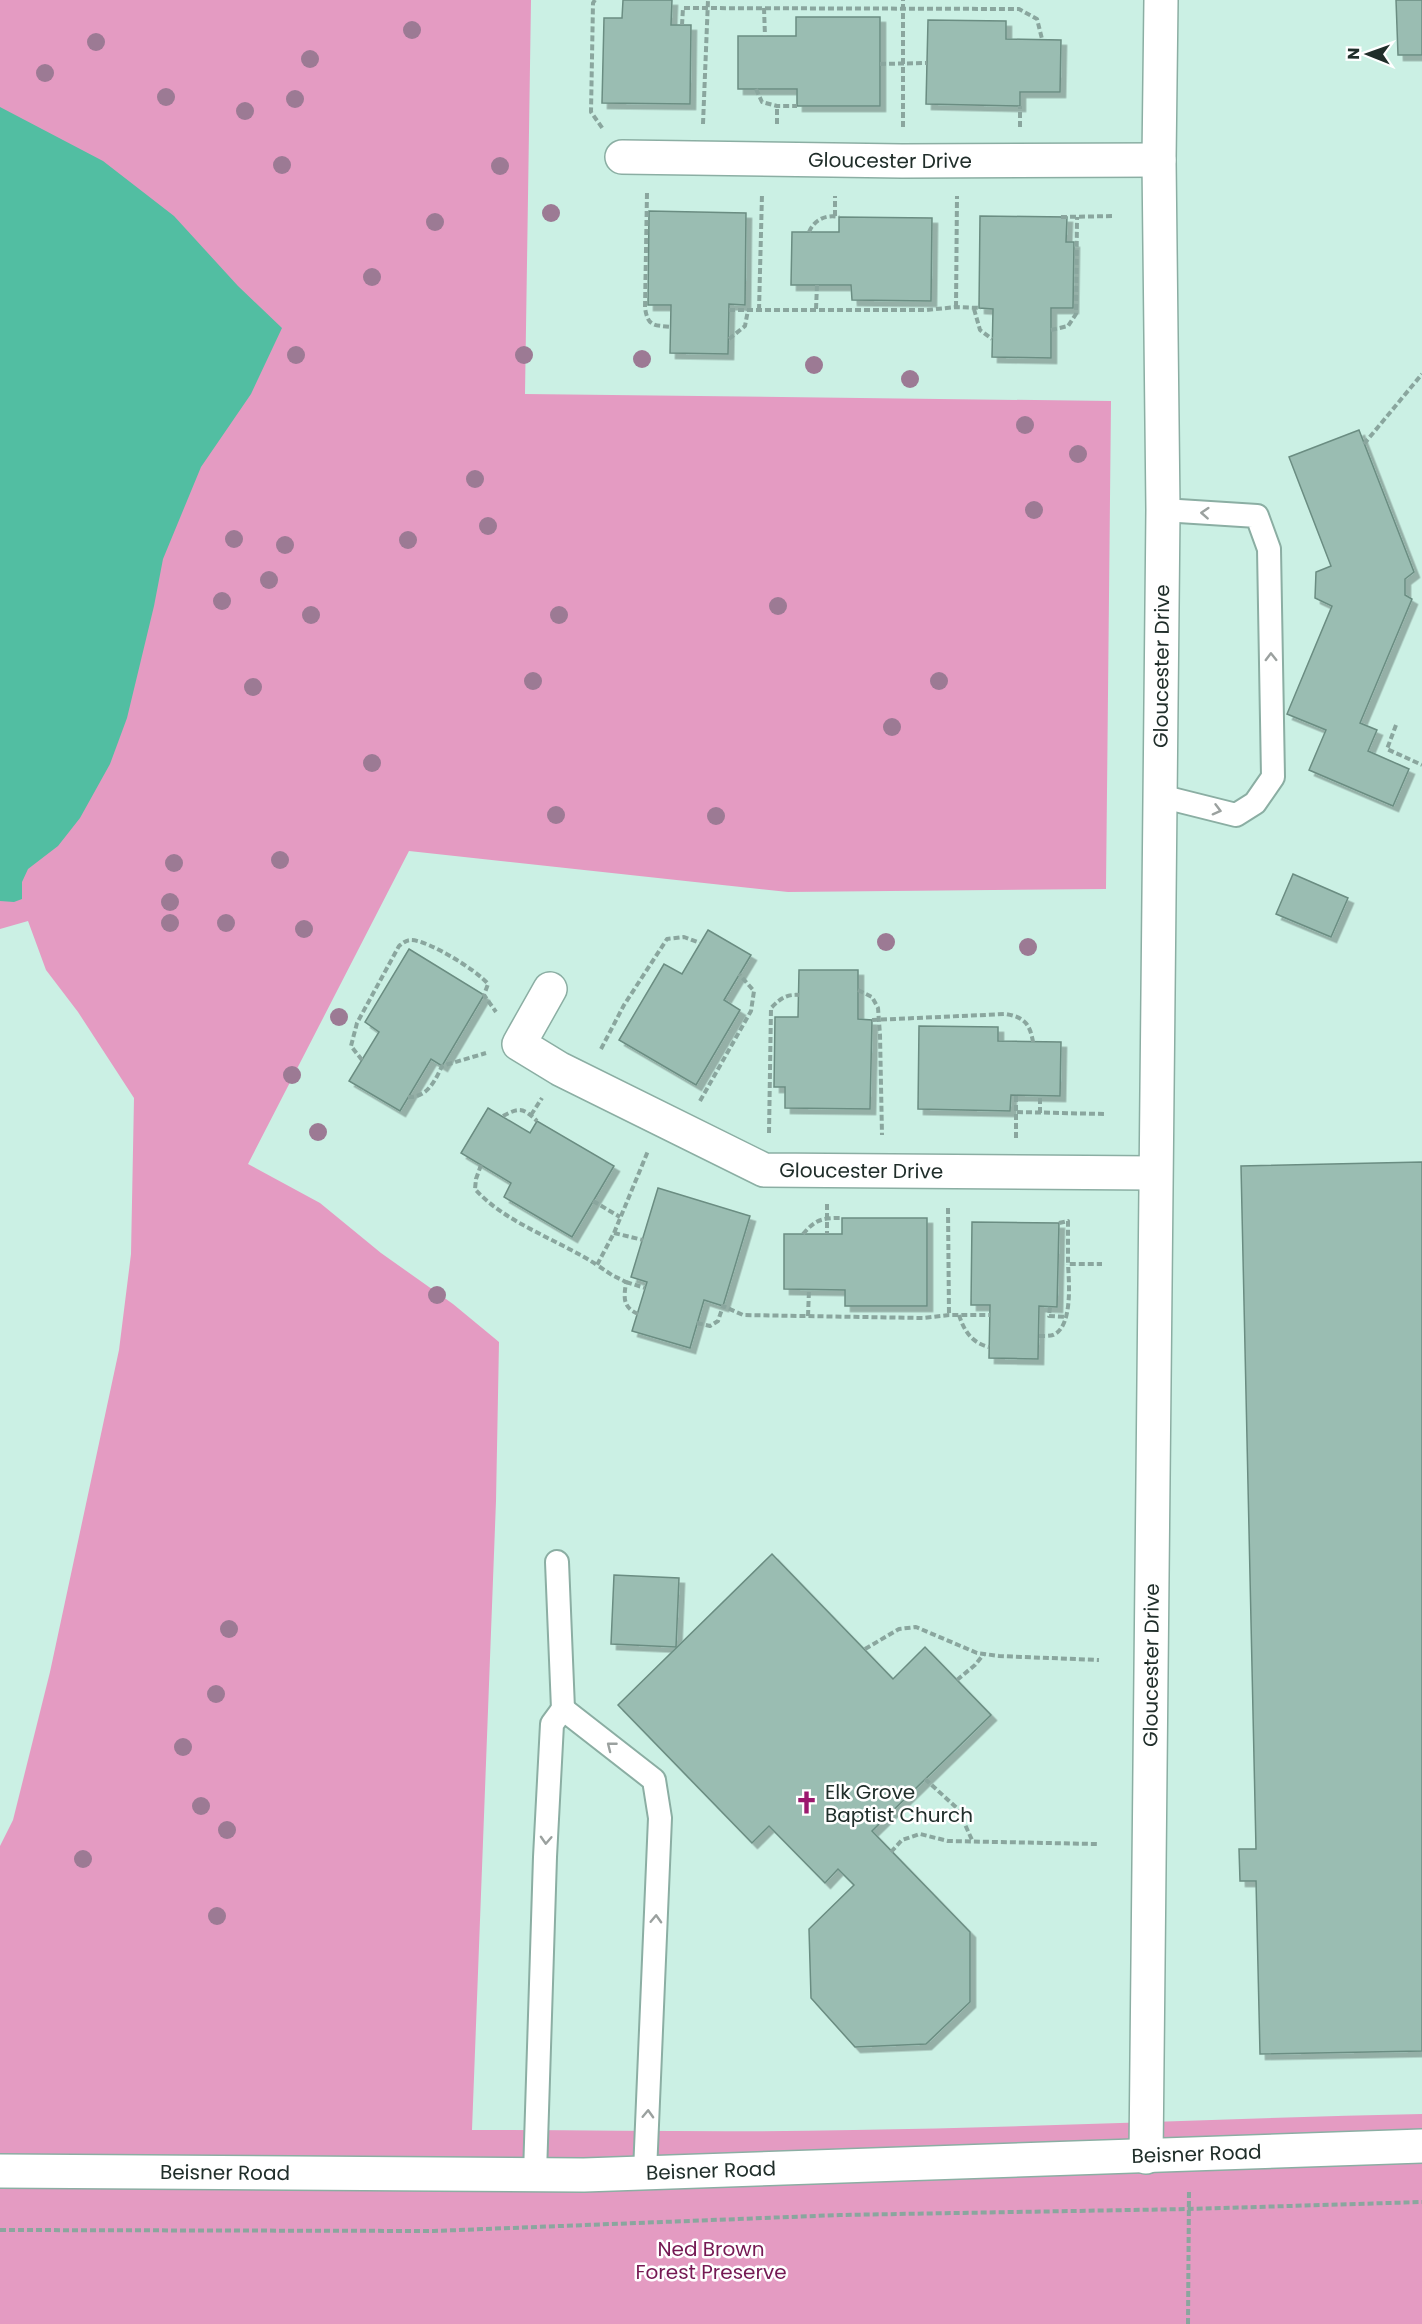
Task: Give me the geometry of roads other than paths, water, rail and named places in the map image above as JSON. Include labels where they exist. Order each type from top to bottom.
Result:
[{"type":"street","name":"Gloucester Drive","points":[[1146,2157],[1163,510],[1159,160],[1161,0]]},
{"type":"street","name":"Gloucester Drive","points":[[635,157],[1159,160]]},
{"type":"street","name":"Gloucester Drive","points":[[550,989],[519,1044],[560,1070],[764,1170],[1155,1173]]},
{"type":"street","name":"Beisner Road","points":[[0,2171],[535,2174],[1146,2157],[1422,2146]]},
{"type":"lane","points":[[1160,796],[1236,815],[1255,803],[1273,777],[1269,549],[1257,516],[1163,510]]},
{"type":"lane","points":[[535,2174],[544,1869],[552,1724],[563,1709],[557,1562]]},
{"type":"lane","points":[[563,1709],[654,1780],[660,1818],[645,2172]]},
{"type":"place","name":"Elk Grove Baptist Church","points":[[807,1803]]},
{"type":"park label","name":"Ned Brown Forest Preserve","points":[[711,2260]]}]
